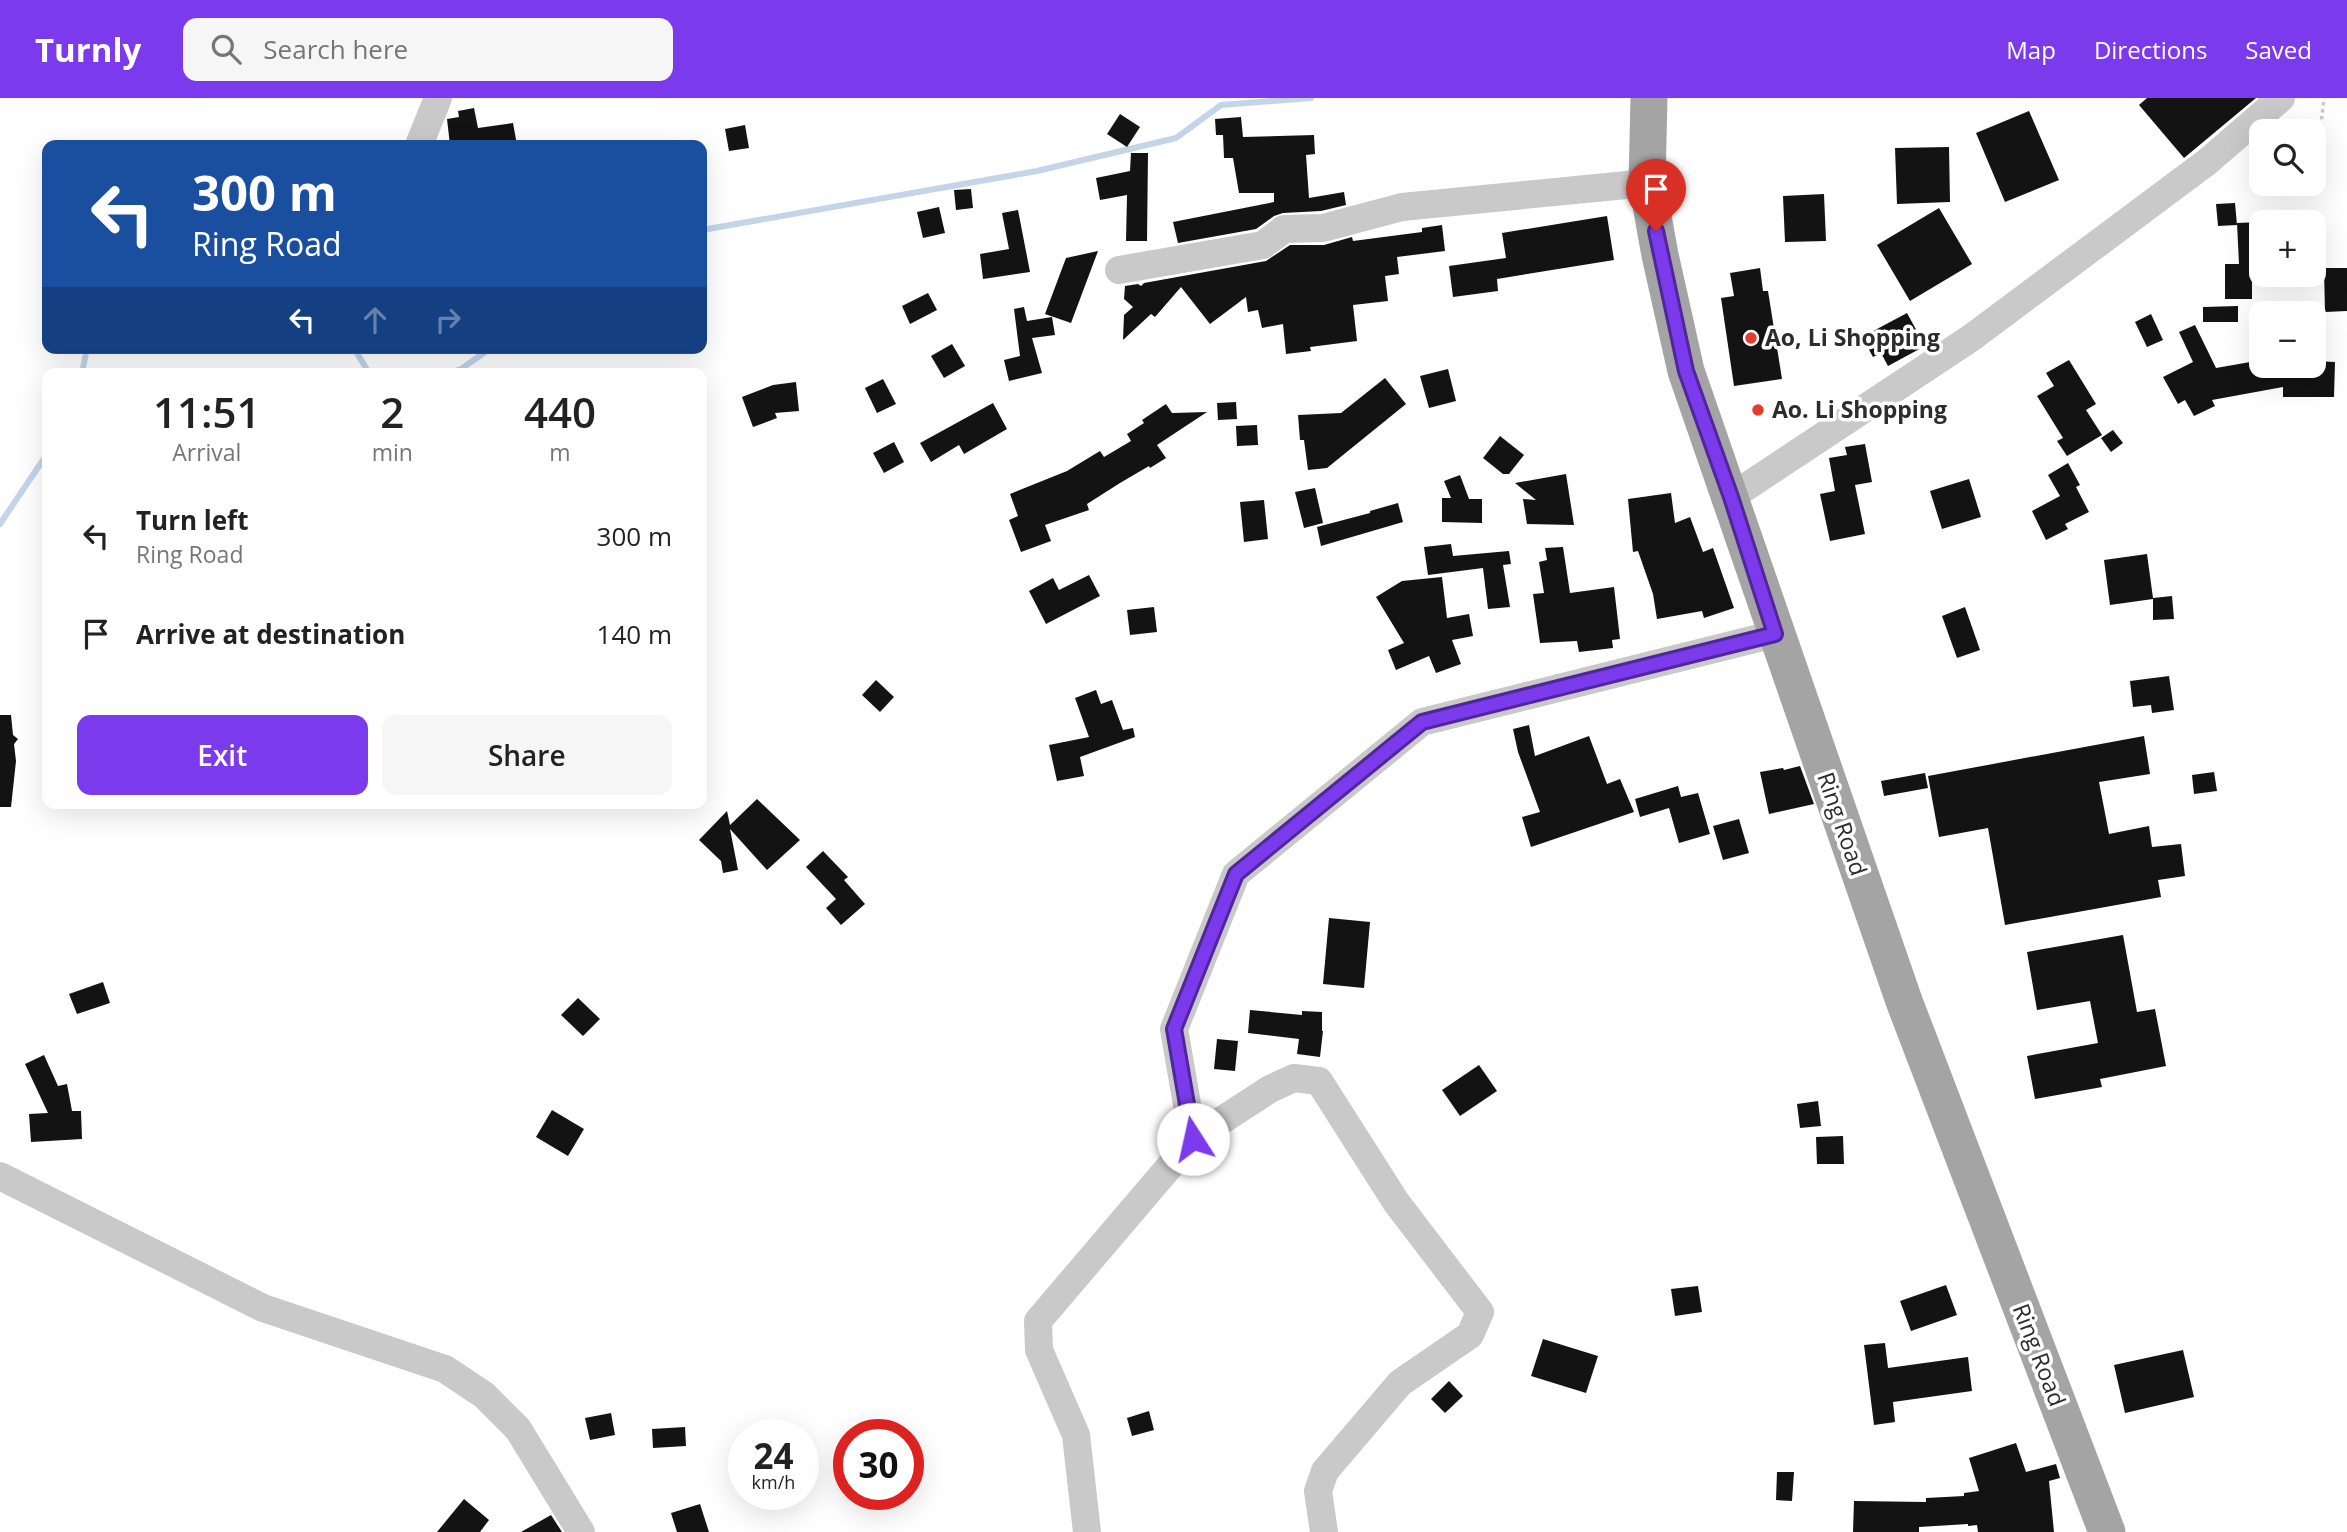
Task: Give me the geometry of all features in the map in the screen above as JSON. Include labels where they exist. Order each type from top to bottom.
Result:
[{"type":"main road","name":"Ring Road","points":[[1649,104],[1647,183],[1686,371],[1904,1001],[2107,1532]]},
{"type":"street","points":[[421,140],[438,98]]},
{"type":"street","points":[[1731,497],[1971,338],[2207,162],[2281,98]]},
{"type":"street","points":[[1119,270],[1263,245],[1284,229],[1323,228],[1402,207],[1647,183]]},
{"type":"street","points":[[1193,1139],[1174,1029],[1236,874],[1422,722],[1775,634]]},
{"type":"street","points":[[1087,1532],[1076,1435],[1039,1350],[1038,1321],[1193,1139],[1270,1089],[1294,1078],[1319,1081],[1396,1202],[1480,1312],[1470,1335],[1400,1383],[1325,1471],[1318,1491],[1324,1532]]},
{"type":"street","points":[[0,1176],[264,1308],[445,1369],[484,1395],[518,1429],[581,1532]]},
{"type":"path","points":[[2322,119],[2324,98]]},
{"type":"building","points":[[2147,98],[2256,98],[2184,158],[2139,105]]},
{"type":"building","points":[[474,108],[478,128],[513,123],[516,140],[449,140],[447,119],[459,117],[458,111]]},
{"type":"building","points":[[2029,111],[2059,180],[2005,202],[1976,133]]},
{"type":"building","points":[[1120,114],[1140,127],[1127,147],[1107,134]]},
{"type":"building","points":[[1241,117],[1243,137],[1314,135],[1315,154],[1306,155],[1309,198],[1344,192],[1346,205],[1321,211],[1283,213],[1256,229],[1178,243],[1173,222],[1274,202],[1274,193],[1239,193],[1233,158],[1224,158],[1223,135],[1216,135],[1215,119]]},
{"type":"building","points":[[745,125],[749,148],[729,151],[725,129]]},
{"type":"building","points":[[1949,147],[1950,202],[1897,204],[1895,148]]},
{"type":"building","points":[[1131,153],[1148,153],[1147,241],[1126,241],[1127,195],[1100,200],[1096,178],[1130,171]]},
{"type":"building","points":[[971,189],[973,208],[956,210],[954,190]]},
{"type":"building","points":[[1824,194],[1826,241],[1785,242],[1783,196]]},
{"type":"building","points":[[2235,203],[2237,225],[2218,226],[2216,204]]},
{"type":"building","points":[[939,207],[945,233],[923,238],[917,212]]},
{"type":"building","points":[[1939,208],[1972,264],[1910,301],[1877,245]]},
{"type":"building","points":[[1018,210],[1030,272],[983,279],[980,254],[1009,249],[1002,213]]},
{"type":"building","points":[[1607,216],[1614,260],[1497,279],[1498,291],[1453,297],[1449,266],[1506,258],[1502,233]]},
{"type":"building","points":[[2249,222],[2249,287],[2252,287],[2252,299],[2225,299],[2225,264],[2239,264],[2237,223]]},
{"type":"building","points":[[1442,225],[1445,251],[1397,257],[1399,274],[1385,276],[1388,301],[1353,305],[1357,341],[1310,347],[1311,351],[1286,354],[1283,324],[1262,328],[1258,310],[1248,312],[1246,297],[1210,324],[1181,287],[1155,317],[1151,314],[1123,340],[1124,315],[1133,307],[1124,299],[1125,286],[1141,286],[1144,283],[1266,261],[1290,245],[1324,245],[1352,237],[1353,241],[1422,232],[1422,228]]},
{"type":"building","points":[[1098,251],[1071,323],[1045,314],[1066,258]]},
{"type":"building","name":"Ao, Li Shopping","points":[[1760,268],[1763,291],[1768,291],[1782,379],[1734,386],[1721,298],[1734,296],[1730,273]]},
{"type":"building","points":[[2326,268],[2347,268],[2347,311],[2326,312]]},
{"type":"building","points":[[928,293],[937,310],[910,324],[902,306]]},
{"type":"building","points":[[2238,306],[2238,322],[2203,322],[2203,307]]},
{"type":"building","points":[[1024,307],[1027,321],[1052,317],[1055,335],[1032,338],[1042,373],[1009,381],[1004,360],[1020,356],[1014,309]]},
{"type":"building","points":[[1907,313],[1925,346],[1888,366],[1881,353],[1873,357],[1862,337]]},
{"type":"building","points":[[2151,314],[2163,340],[2147,347],[2135,322]]},
{"type":"building","points":[[2195,325],[2216,368],[2249,362],[2249,378],[2326,378],[2326,362],[2335,362],[2334,397],[2283,397],[2283,387],[2212,400],[2215,406],[2194,416],[2185,400],[2178,404],[2163,377],[2193,362],[2179,332]]},
{"type":"building","points":[[952,344],[965,366],[944,378],[931,356]]},
{"type":"building","points":[[2069,360],[2096,404],[2086,410],[2102,435],[2067,456],[2057,441],[2063,438],[2037,396],[2054,386],[2046,373]]},
{"type":"building","points":[[1448,369],[1456,401],[1429,408],[1420,376]]},
{"type":"building","points":[[1385,378],[1406,404],[1327,468],[1308,470],[1304,440],[1300,440],[1298,415],[1341,413]]},
{"type":"building","points":[[883,379],[896,404],[877,413],[865,388]]},
{"type":"building","points":[[796,382],[799,411],[775,413],[777,418],[753,427],[742,397],[773,385]]},
{"type":"building","points":[[1236,402],[1237,419],[1218,420],[1217,403]]},
{"type":"building","points":[[993,403],[1007,429],[964,454],[959,445],[931,462],[920,443]]},
{"type":"building","points":[[1166,404],[1172,413],[1207,412],[1157,445],[1166,458],[1087,504],[1089,510],[1045,525],[1051,541],[1021,552],[1009,520],[1018,516],[1010,494],[1067,471],[1100,451],[1104,457],[1131,441],[1127,434]]},
{"type":"building","points":[[1257,425],[1258,445],[1237,446],[1236,426]]},
{"type":"building","points":[[2113,430],[2123,443],[2111,452],[2101,438]]},
{"type":"building","points":[[1500,436],[1524,455],[1509,474],[1503,474],[1483,458]]},
{"type":"building","points":[[894,442],[904,462],[884,473],[873,453]]},
{"type":"building","points":[[1865,444],[1872,482],[1855,485],[1865,534],[1830,541],[1820,494],[1835,491],[1829,458],[1847,455],[1845,447]]},
{"type":"building","points":[[2068,463],[2080,485],[2076,487],[2089,512],[2065,524],[2068,529],[2046,540],[2032,511],[2060,496],[2048,475]]},
{"type":"building","points":[[1566,474],[1574,525],[1527,524],[1523,499],[1536,500],[1515,483]]},
{"type":"building","points":[[1460,475],[1469,499],[1482,499],[1482,523],[1442,522],[1442,498],[1451,498],[1444,481]]},
{"type":"building","points":[[1969,479],[1981,517],[1942,529],[1930,491]]},
{"type":"building","points":[[1315,488],[1323,523],[1304,528],[1295,492]]},
{"type":"building","points":[[1671,493],[1675,523],[1690,517],[1703,552],[1713,548],[1734,608],[1704,618],[1702,611],[1657,619],[1653,594],[1638,551],[1633,552],[1628,499]]},
{"type":"building","points":[[1264,500],[1268,539],[1244,542],[1240,502]]},
{"type":"building","points":[[1398,503],[1403,522],[1321,546],[1317,527]]},
{"type":"building","points":[[1451,544],[1453,556],[1509,551],[1511,564],[1503,565],[1510,607],[1488,609],[1483,568],[1428,575],[1424,547]]},
{"type":"building","points":[[1563,547],[1570,593],[1614,587],[1620,639],[1612,640],[1613,648],[1579,652],[1577,641],[1540,643],[1533,594],[1544,593],[1539,562],[1547,560],[1545,548]]},
{"type":"building","points":[[2147,554],[2153,598],[2172,596],[2174,619],[2153,620],[2153,599],[2110,605],[2104,560]]},
{"type":"building","points":[[1089,575],[1100,596],[1046,624],[1029,591],[1053,578],[1059,590]]},
{"type":"building","points":[[1442,577],[1447,618],[1469,614],[1473,636],[1452,640],[1461,664],[1436,673],[1429,656],[1396,670],[1388,650],[1404,643],[1376,597],[1402,581]]},
{"type":"building","points":[[1154,607],[1157,632],[1130,635],[1127,610]]},
{"type":"building","points":[[1965,607],[1980,650],[1957,658],[1942,616]]},
{"type":"building","points":[[2169,676],[2174,710],[2152,713],[2151,705],[2133,707],[2130,681]]},
{"type":"building","points":[[876,680],[894,697],[880,712],[862,695]]},
{"type":"building","points":[[1096,690],[1101,704],[1112,700],[1123,730],[1133,728],[1135,737],[1080,757],[1084,776],[1057,781],[1049,745],[1089,737],[1075,698]]},
{"type":"building","points":[[0,715],[11,715],[13,735],[18,739],[14,744],[16,761],[11,807],[0,807]]},
{"type":"building","points":[[1529,725],[1535,756],[1589,736],[1607,784],[1620,779],[1634,812],[1531,847],[1522,817],[1540,812],[1518,752],[1513,729]]},
{"type":"building","points":[[2144,736],[2150,774],[2099,782],[2109,834],[2149,826],[2152,847],[2181,844],[2185,876],[2158,880],[2161,897],[2005,925],[1988,828],[1939,837],[1928,776]]},
{"type":"building","points":[[1800,766],[1814,804],[1769,814],[1760,772]]},
{"type":"building","points":[[2214,772],[2217,791],[2194,794],[2192,775]]},
{"type":"building","points":[[1925,773],[1928,788],[1884,796],[1881,781]]},
{"type":"building","points":[[1678,786],[1681,797],[1698,793],[1710,834],[1679,843],[1669,808],[1640,817],[1635,799]]},
{"type":"building","points":[[757,799],[800,840],[767,870],[730,829],[738,870],[723,873],[721,861],[699,840],[727,811],[730,825]]},
{"type":"building","points":[[1739,819],[1749,853],[1723,860],[1713,826]]},
{"type":"building","points":[[823,851],[848,877],[844,880],[865,904],[841,925],[826,908],[836,899],[806,867]]},
{"type":"building","points":[[1329,918],[1370,922],[1364,988],[1323,984]]},
{"type":"building","points":[[2123,935],[2137,1012],[2155,1009],[2166,1066],[2100,1079],[2102,1087],[2035,1099],[2027,1056],[2098,1043],[2090,1001],[2037,1010],[2027,952]]},
{"type":"building","points":[[103,982],[110,1003],[77,1014],[69,994]]},
{"type":"building","points":[[578,998],[600,1019],[583,1036],[561,1015]]},
{"type":"building","points":[[1250,1010],[1302,1015],[1302,1011],[1322,1012],[1320,1057],[1297,1054],[1299,1039],[1248,1033]]},
{"type":"building","points":[[1217,1039],[1238,1041],[1235,1071],[1214,1069]]},
{"type":"building","points":[[44,1055],[58,1086],[67,1084],[72,1111],[81,1111],[82,1139],[31,1142],[29,1114],[48,1113],[25,1064]]},
{"type":"building","points":[[1479,1065],[1497,1091],[1460,1116],[1442,1090]]},
{"type":"building","points":[[1818,1101],[1821,1126],[1800,1128],[1797,1104]]},
{"type":"building","points":[[552,1110],[584,1129],[568,1156],[536,1137]]},
{"type":"building","points":[[1843,1136],[1844,1164],[1817,1164],[1816,1137]]},
{"type":"building","points":[[1946,1285],[1957,1315],[1911,1331],[1900,1301]]},
{"type":"building","points":[[1698,1286],[1702,1312],[1675,1316],[1671,1289]]},
{"type":"building","points":[[1543,1339],[1598,1356],[1586,1393],[1531,1376]]},
{"type":"building","points":[[1885,1343],[1888,1368],[1968,1357],[1972,1391],[1893,1402],[1895,1422],[1874,1425],[1864,1345]]},
{"type":"building","points":[[2183,1350],[2194,1397],[2125,1413],[2114,1365]]},
{"type":"building","points":[[1449,1381],[1463,1396],[1445,1413],[1431,1399]]},
{"type":"building","points":[[1149,1411],[1154,1430],[1132,1436],[1127,1418]]},
{"type":"building","points":[[611,1413],[615,1435],[590,1440],[585,1418]]},
{"type":"building","points":[[685,1427],[686,1446],[653,1448],[652,1429]]},
{"type":"building","points":[[2016,1443],[2026,1472],[2056,1464],[2060,1478],[2049,1481],[2054,1532],[1978,1532],[1977,1525],[1968,1524],[1919,1527],[1919,1532],[1853,1532],[1854,1501],[1926,1502],[1926,1498],[1964,1496],[1964,1493],[1979,1491],[1969,1458]]},
{"type":"building","points":[[1777,1472],[1794,1472],[1792,1501],[1776,1500]]},
{"type":"building","points":[[464,1499],[489,1520],[480,1532],[437,1532]]},
{"type":"building","points":[[700,1504],[709,1532],[677,1532],[671,1513]]},
{"type":"building","points":[[551,1515],[562,1532],[521,1532]]},
{"type":"waterway","points":[[707,229],[1037,171],[1176,138],[1221,105],[1311,98]]},
{"type":"waterway","points":[[83,368],[86,354]]},
{"type":"waterway","points":[[358,354],[366,368]]},
{"type":"waterway","points":[[462,368],[482,354]]},
{"type":"waterway","points":[[0,524],[42,461]]},
{"type":"place","name":"Ao, Li Shopping","points":[[1751,338]]},
{"type":"place","name":"Ao. Li Shopping","points":[[1758,410]]},
{"type":"route","points":[[1193,1139],[1174,1029],[1236,874],[1422,722],[1775,634],[1731,497],[1686,371],[1656,231]]}]
